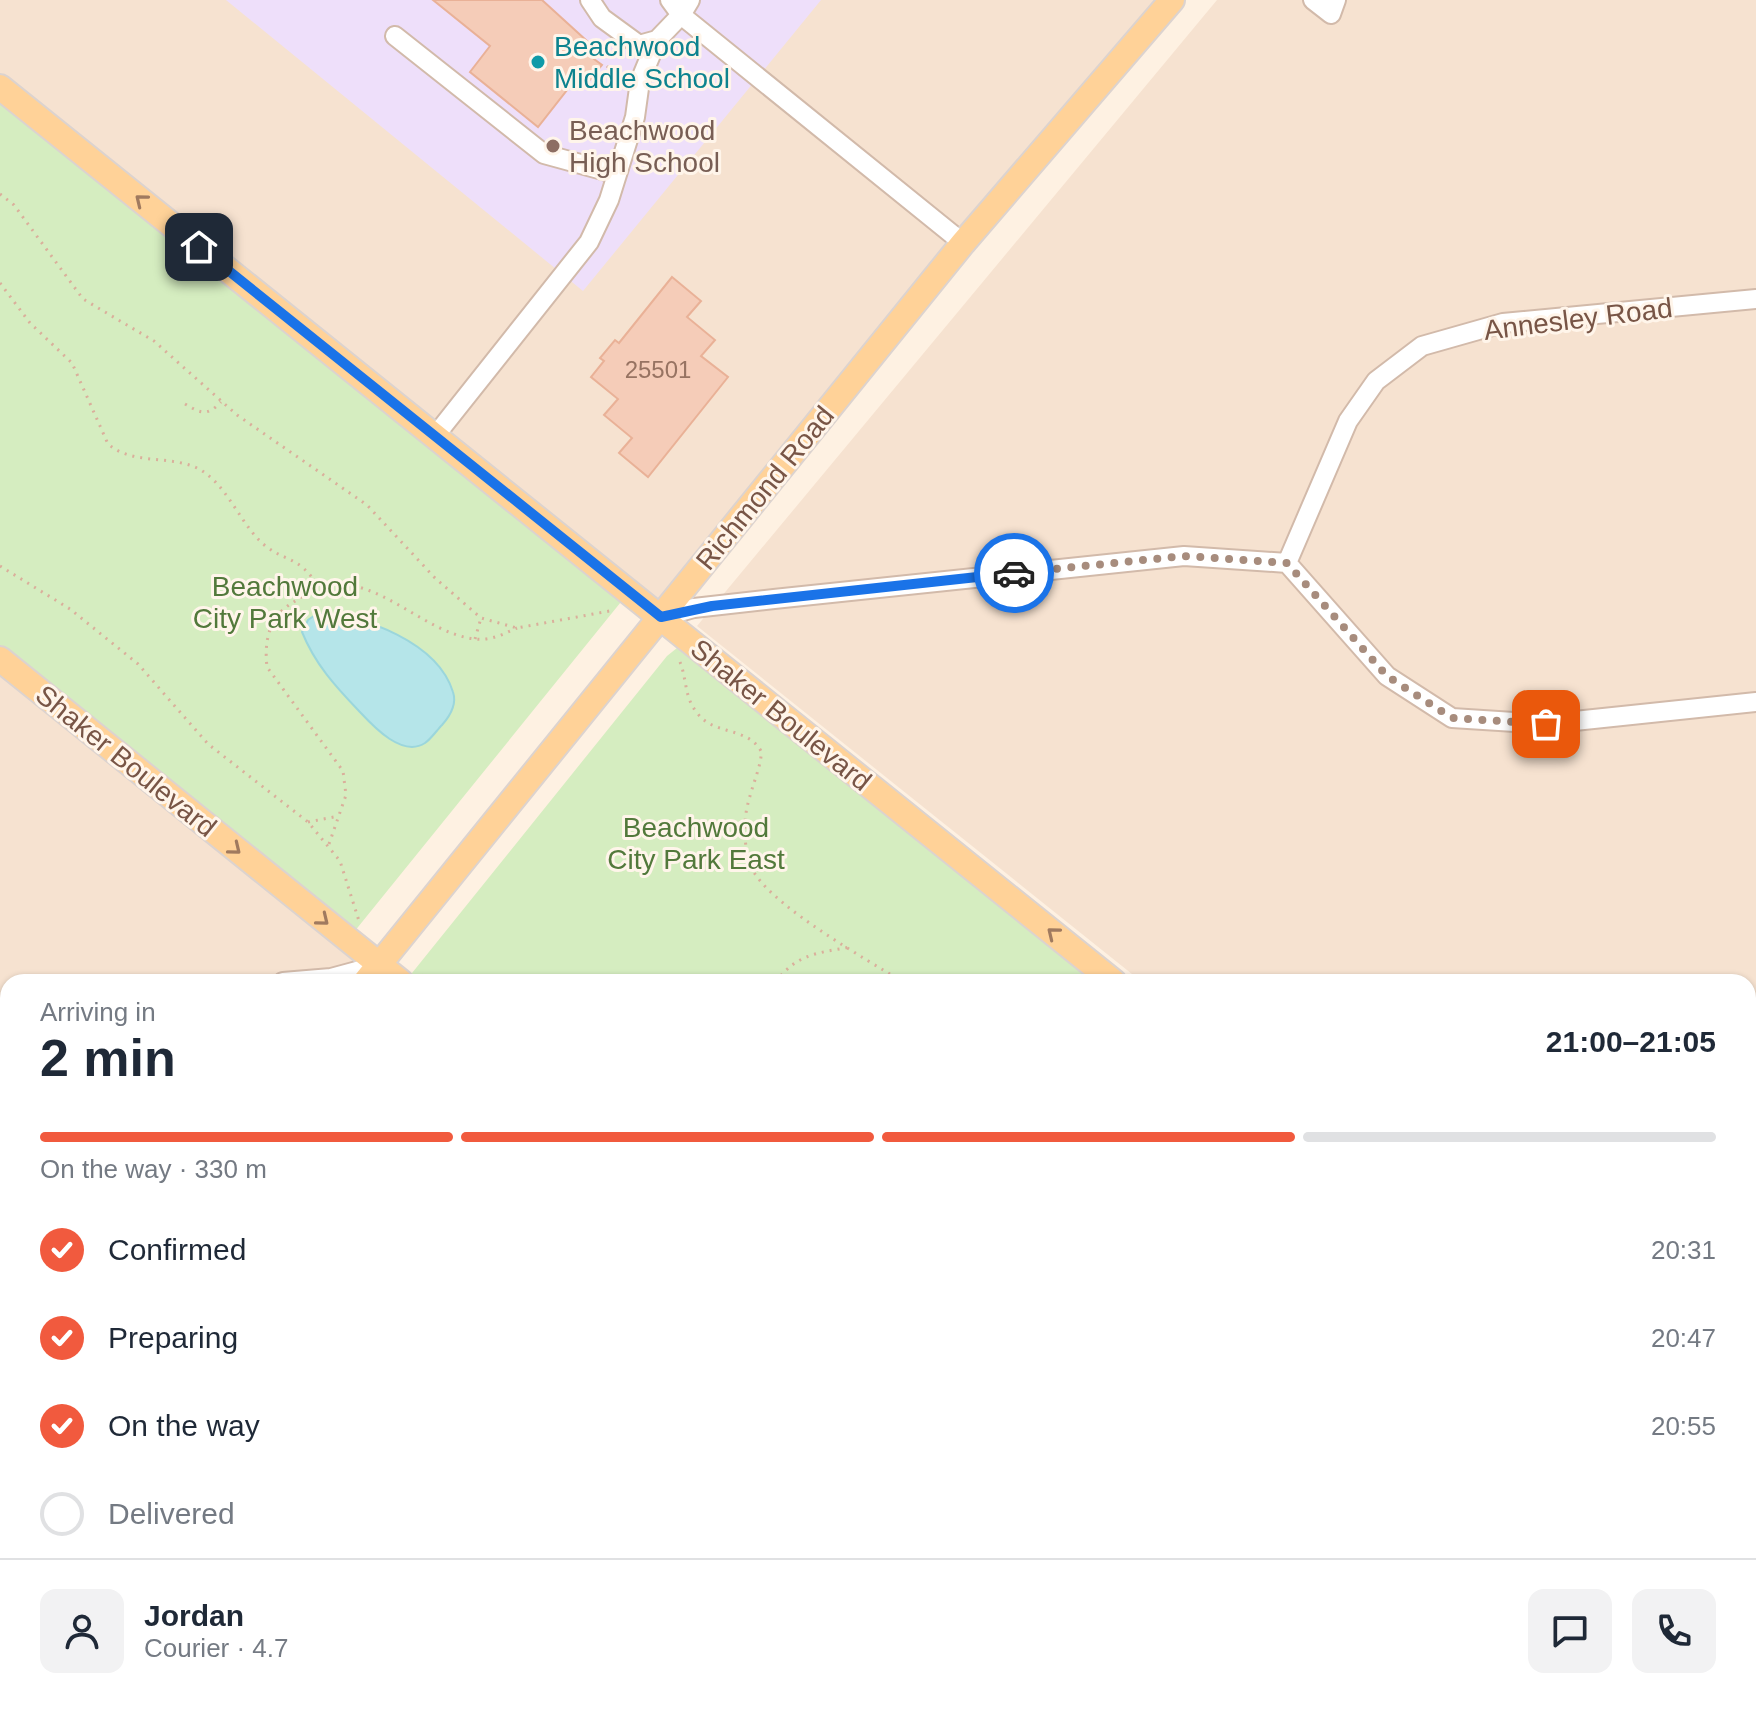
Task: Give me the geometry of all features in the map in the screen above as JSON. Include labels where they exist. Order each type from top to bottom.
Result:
[{"type":"main road","name":"Richmond Road","points":[[372,973],[963,243],[1172,0]]},
{"type":"main road","name":"Shaker Boulevard","points":[[0,87],[1104,974]]},
{"type":"main road","name":"Shaker Boulevard","points":[[0,659],[372,973]]},
{"type":"street","points":[[590,0],[602,18],[639,45],[657,40]]},
{"type":"street","points":[[1313,0],[1331,14],[1336,0]]},
{"type":"street","points":[[435,436],[589,242],[617,174],[635,117],[640,81],[657,40],[680,5],[963,243]]},
{"type":"street","points":[[395,36],[544,154],[617,174]]},
{"type":"street","name":"Annesley Road","points":[[1287,563],[1348,421],[1376,381],[1422,346],[1503,323],[1756,299]]},
{"type":"street","points":[[661,617],[694,608],[1184,556],[1287,563],[1387,676],[1452,718],[1546,724],[1756,702]]},
{"type":"path","points":[[607,66],[613,72]]},
{"type":"path","points":[[0,194],[14,205],[63,277],[83,299],[154,341],[221,402],[367,505],[435,578],[481,618],[517,628]]},
{"type":"path","points":[[0,283],[30,323],[72,363],[108,444],[118,453],[198,469],[212,479],[259,541],[284,557],[302,563],[319,588]]},
{"type":"path","points":[[185,404],[202,414],[211,413],[221,402]]},
{"type":"path","points":[[0,566],[70,609],[138,664],[208,744],[308,822],[340,861],[361,926]]},
{"type":"path","points":[[329,844],[346,795],[343,771],[267,667],[264,647],[272,622],[288,605],[319,588],[360,587],[442,629],[475,639],[495,638],[517,628],[618,610],[624,615]]},
{"type":"path","points":[[475,639],[481,618]]},
{"type":"path","points":[[678,659],[687,695],[696,713],[709,724],[750,739],[761,751],[760,764],[744,811],[747,857],[754,874],[776,897],[891,974]]},
{"type":"path","points":[[308,822],[339,816]]},
{"type":"path","points":[[782,974],[789,964],[807,954],[850,947]]},
{"type":"shaded area","points":[[0,0],[1173,0],[661,617],[0,87]]},
{"type":"shaded area","name":"Beachwood High School","points":[[226,0],[821,0],[583,291]]},
{"type":"shaded area","points":[[1217,0],[1756,0],[1756,974],[1132,974],[697,626]]},
{"type":"shaded area","points":[[0,659],[380,965],[372,974],[0,974]]},
{"type":"green space","name":"Beachwood City Park West","points":[[0,87],[629,592],[354,932],[0,659]]},
{"type":"green space","name":"Beachwood City Park East","points":[[681,648],[1086,974],[412,974],[667,656]]},
{"type":"water","points":[[317,614],[356,619],[377,626],[416,646],[432,659],[445,675],[454,701],[448,718],[427,741],[416,747],[389,738],[334,683],[319,664],[302,632],[308,620]]},
{"type":"building","name":"Beachwood Middle School","points":[[433,0],[542,0],[599,52],[594,59],[602,65],[584,87],[575,80],[538,127],[470,72],[490,46]]},
{"type":"building","points":[[672,277],[701,301],[687,317],[715,340],[701,356],[728,377],[648,477],[619,453],[632,438],[604,415],[618,399],[591,377],[604,361],[600,358],[615,340],[619,343]]},
{"type":"way so far","points":[[1014,573],[1184,556],[1287,563],[1387,676],[1452,718],[1546,724]]},
{"type":"place","name":"Beachwood Middle School","points":[[538,62]]},
{"type":"place","name":"Beachwood High School","points":[[553,146]]},
{"type":"route","points":[[199,247],[661,617],[694,608],[1014,573]]}]
